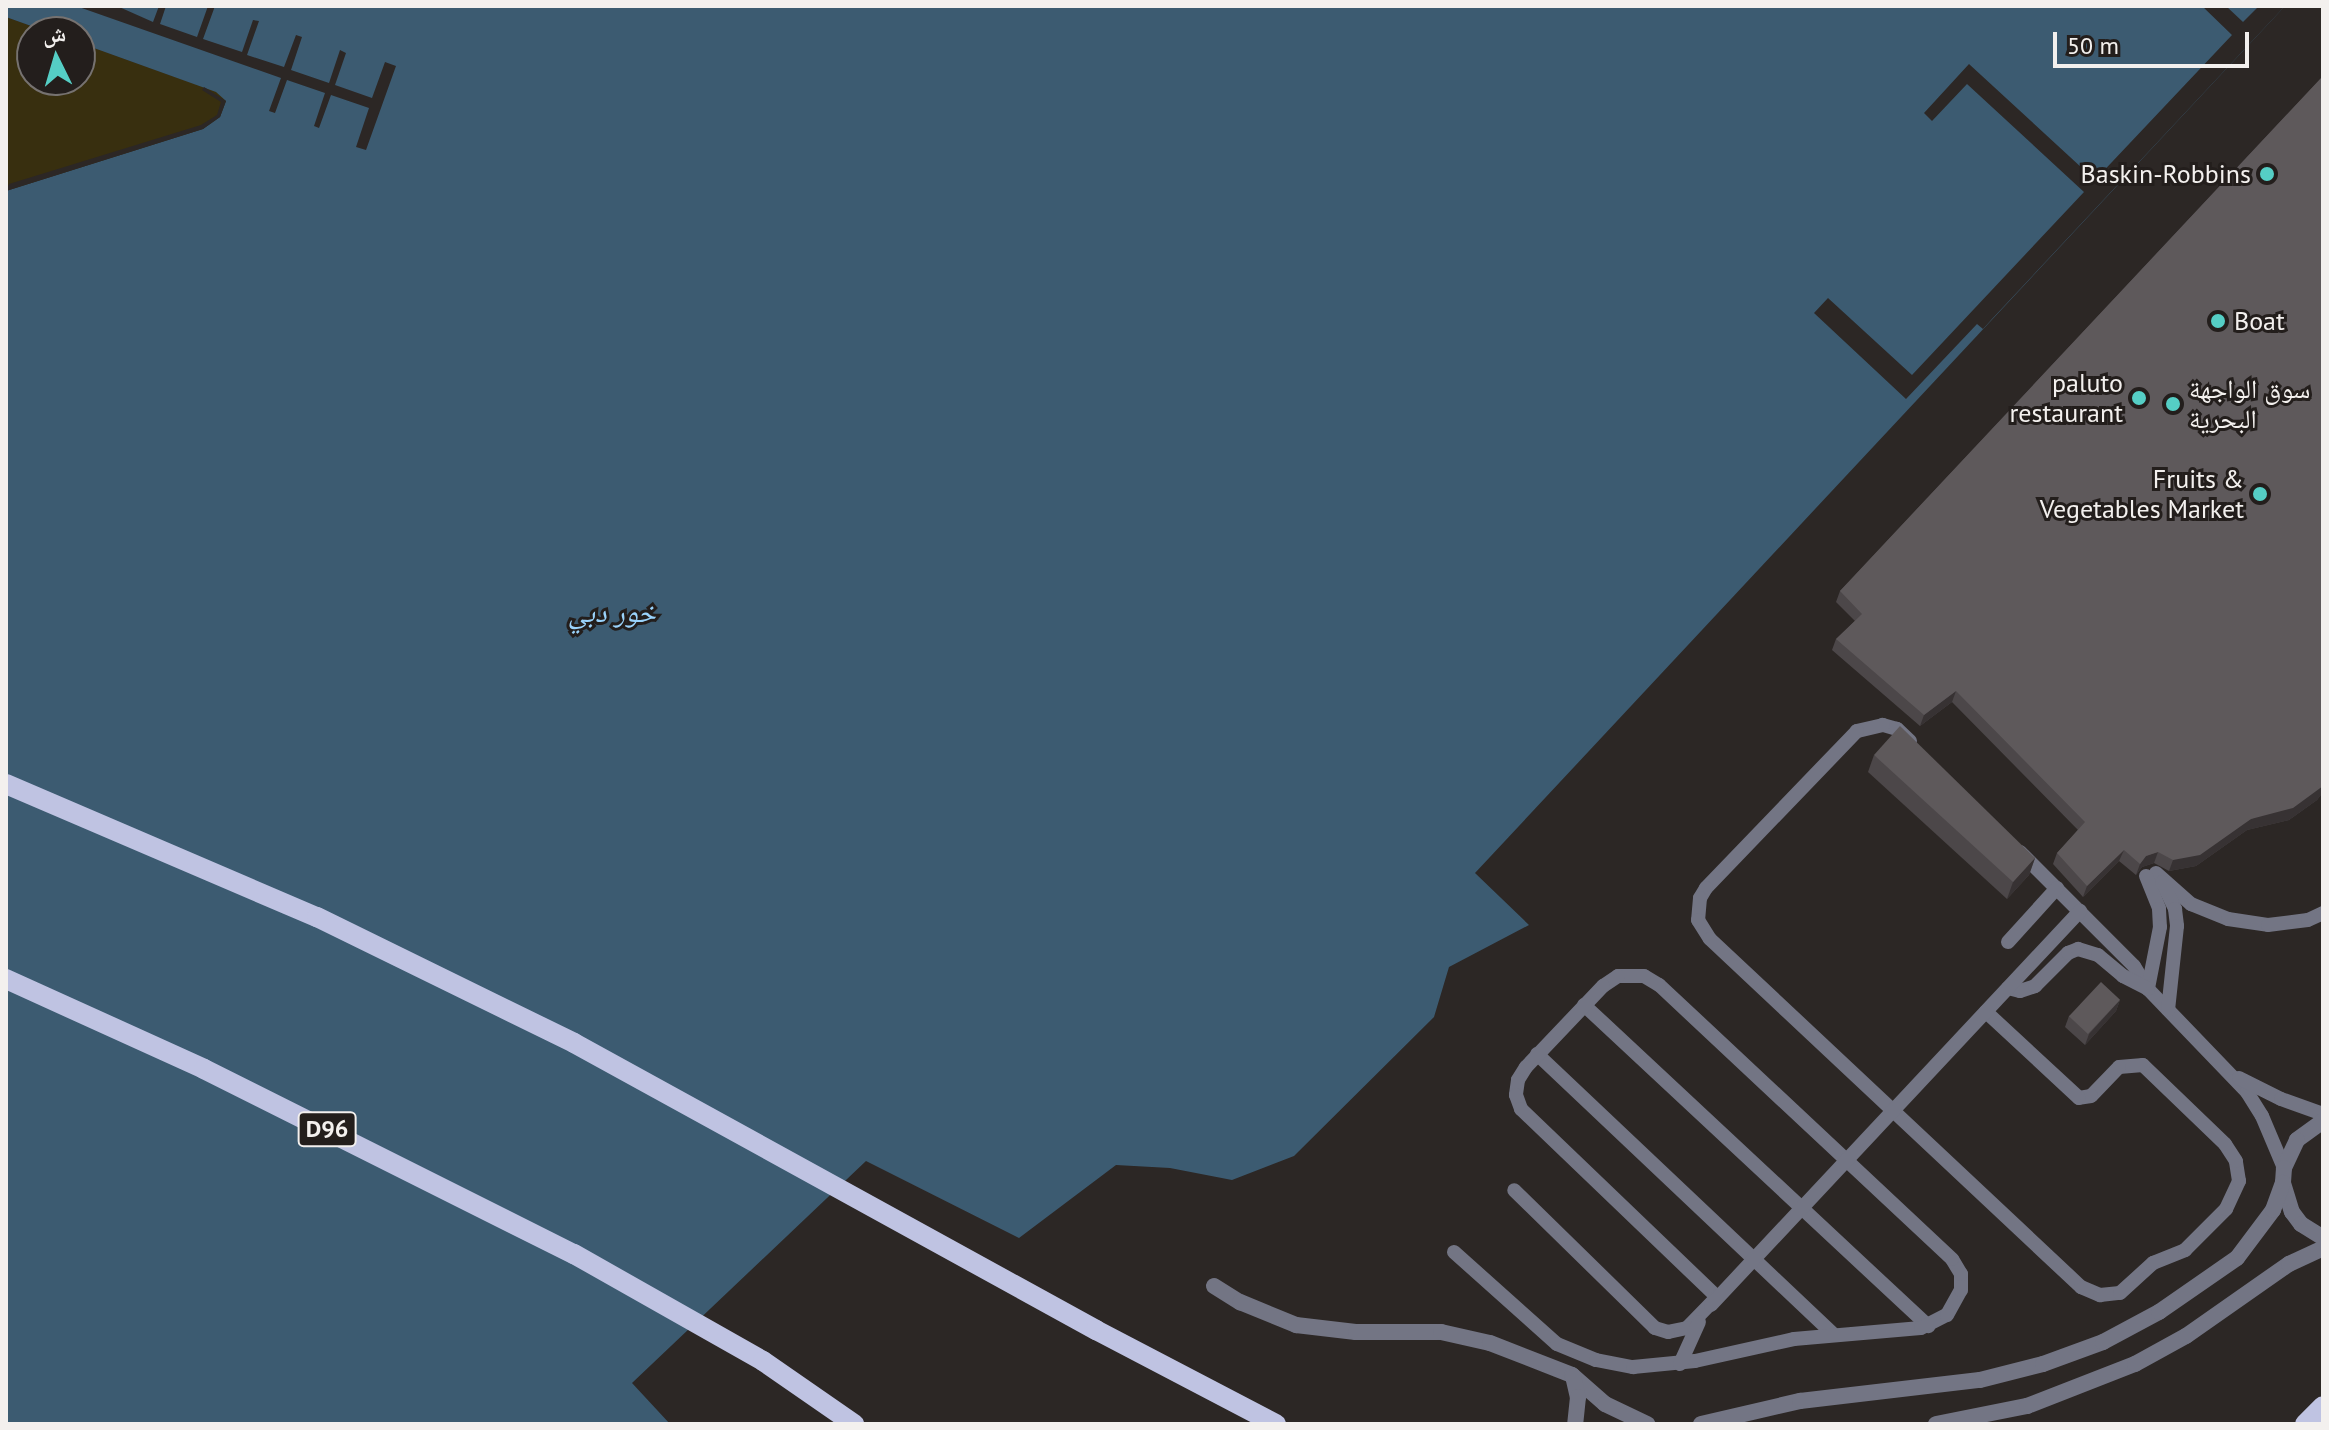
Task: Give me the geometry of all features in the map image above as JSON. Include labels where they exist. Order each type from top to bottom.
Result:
[{"type":"main road","points":[[6,784],[317,917],[574,1043],[1096,1330],[1276,1424]]},
{"type":"main road","name":"D96","points":[[6,979],[204,1069],[574,1254],[704,1325],[854,1424]]},
{"type":"main road","points":[[2305,1424],[2323,1406]]},
{"type":"street","points":[[1701,1424],[1800,1401],[1980,1380],[2043,1364],[2103,1342],[2159,1312],[2237,1258],[2273,1210],[2297,1140],[2323,1121]]},
{"type":"street","points":[[2284,1175],[2292,1212],[2301,1224],[2323,1238]]},
{"type":"street","points":[[1936,1424],[2027,1406],[2122,1370],[2186,1336],[2289,1264],[2323,1248]]},
{"type":"street","points":[[1214,1286],[1240,1302],[1296,1325],[1356,1332],[1441,1332],[1490,1343],[1572,1375],[1605,1404],[1647,1424]]},
{"type":"street","points":[[1572,1375],[1578,1397],[1575,1424]]},
{"type":"lane","points":[[1918,749],[1897,729],[1883,725],[1857,731],[1706,888],[1697,909],[1698,920],[1710,939],[2090,1293],[2110,1296],[2129,1287],[2149,1266],[2190,1246],[2226,1209],[2239,1181],[2231,1152],[2149,1069],[2128,1064],[2119,1067],[2091,1096],[2085,1099],[2073,1096],[1986,1012]]},
{"type":"lane","points":[[2014,845],[2134,966],[2148,989],[2228,1071],[2262,1116],[2284,1175]]},
{"type":"lane","points":[[2151,874],[2191,904],[2228,919],[2268,925],[2308,920],[2323,913]]},
{"type":"lane","points":[[2148,989],[2160,927],[2151,874]]},
{"type":"lane","points":[[2151,874],[2172,901],[2177,926],[2168,1010]]},
{"type":"lane","points":[[2008,942],[2057,888]]},
{"type":"lane","points":[[1514,1190],[1655,1328],[1668,1332],[1687,1328],[2080,911]]},
{"type":"lane","points":[[2008,988],[2020,991],[2035,986],[2068,953],[2078,949],[2098,955],[2123,976],[2148,989]]},
{"type":"lane","points":[[1454,1252],[1534,1327],[1569,1350],[1624,1366],[1680,1364],[1785,1340],[1833,1334],[1885,1333],[1928,1326],[1947,1315],[1955,1303],[1962,1286],[1958,1266],[1652,979],[1635,974],[1618,976],[1584,1005],[1537,1054],[1518,1080],[1516,1095],[1521,1109],[1717,1297]]},
{"type":"lane","points":[[1584,1005],[1799,1210],[1928,1326]]},
{"type":"lane","points":[[1537,1054],[1833,1334]]},
{"type":"lane","points":[[2228,1071],[2281,1099],[2323,1114]]},
{"type":"lane","points":[[1680,1364],[1694,1330],[1717,1297]]},
{"type":"sand","points":[[6,17],[16,21],[16,96],[96,96],[96,49],[217,92],[226,101],[220,117],[203,129],[6,191]]},
{"type":"water","name":"خور دبي","points":[[6,6],[2285,6],[1475,873],[1529,925],[1449,967],[1434,1017],[1294,1156],[1232,1180],[1170,1168],[1116,1165],[1019,1238],[866,1161],[632,1383],[670,1424],[6,1424],[6,191],[203,129],[220,117],[226,101],[216,92],[96,49],[96,16],[16,16],[16,21],[6,17]]},
{"type":"pier","points":[[76,6],[117,6],[153,22],[159,6],[166,6],[160,24],[197,37],[208,6],[215,6],[203,39],[242,52],[253,20],[259,21],[247,55],[284,67],[296,35],[302,37],[291,70],[329,83],[340,50],[346,53],[335,85],[372,98],[385,62],[396,66],[366,150],[356,147],[369,108],[331,95],[319,128],[314,126],[325,93],[287,80],[275,113],[269,111],[281,78]]},
{"type":"pier","points":[[2202,6],[2226,6],[2243,22],[2259,6],[2285,6],[1983,329],[1977,324],[1906,399],[1814,313],[1828,298],[1912,375],[2084,192],[1967,84],[1932,121],[1924,113],[1969,64],[2095,180],[2232,35]]},
{"type":"pier","points":[[204,87],[226,101],[220,117],[203,129],[6,191],[9,184],[201,125],[217,115],[221,102],[202,90]]},
{"type":"building","name":"سوق الواجهة البحرية","points":[[2323,76],[2323,786],[2293,808],[2251,819],[2200,855],[2173,860],[2158,852],[2146,856],[2140,864],[2124,850],[2087,886],[2057,853],[2085,822],[1956,691],[1924,715],[1836,639],[1862,614],[1840,591]]},
{"type":"building","points":[[1900,726],[2035,858],[2013,882],[1874,755]]},
{"type":"building","points":[[2101,982],[2120,1000],[2088,1034],[2069,1016]]},
{"type":"place","name":"Baskin-Robbins","points":[[2267,174]]},
{"type":"place","name":"Boat","points":[[2218,321]]},
{"type":"place","name":"paluto restaurant","points":[[2139,398]]},
{"type":"place","name":"سوق الواجهة البحرية","points":[[2173,404]]},
{"type":"place","name":"Fruits & Vegetables Market","points":[[2260,494]]}]
